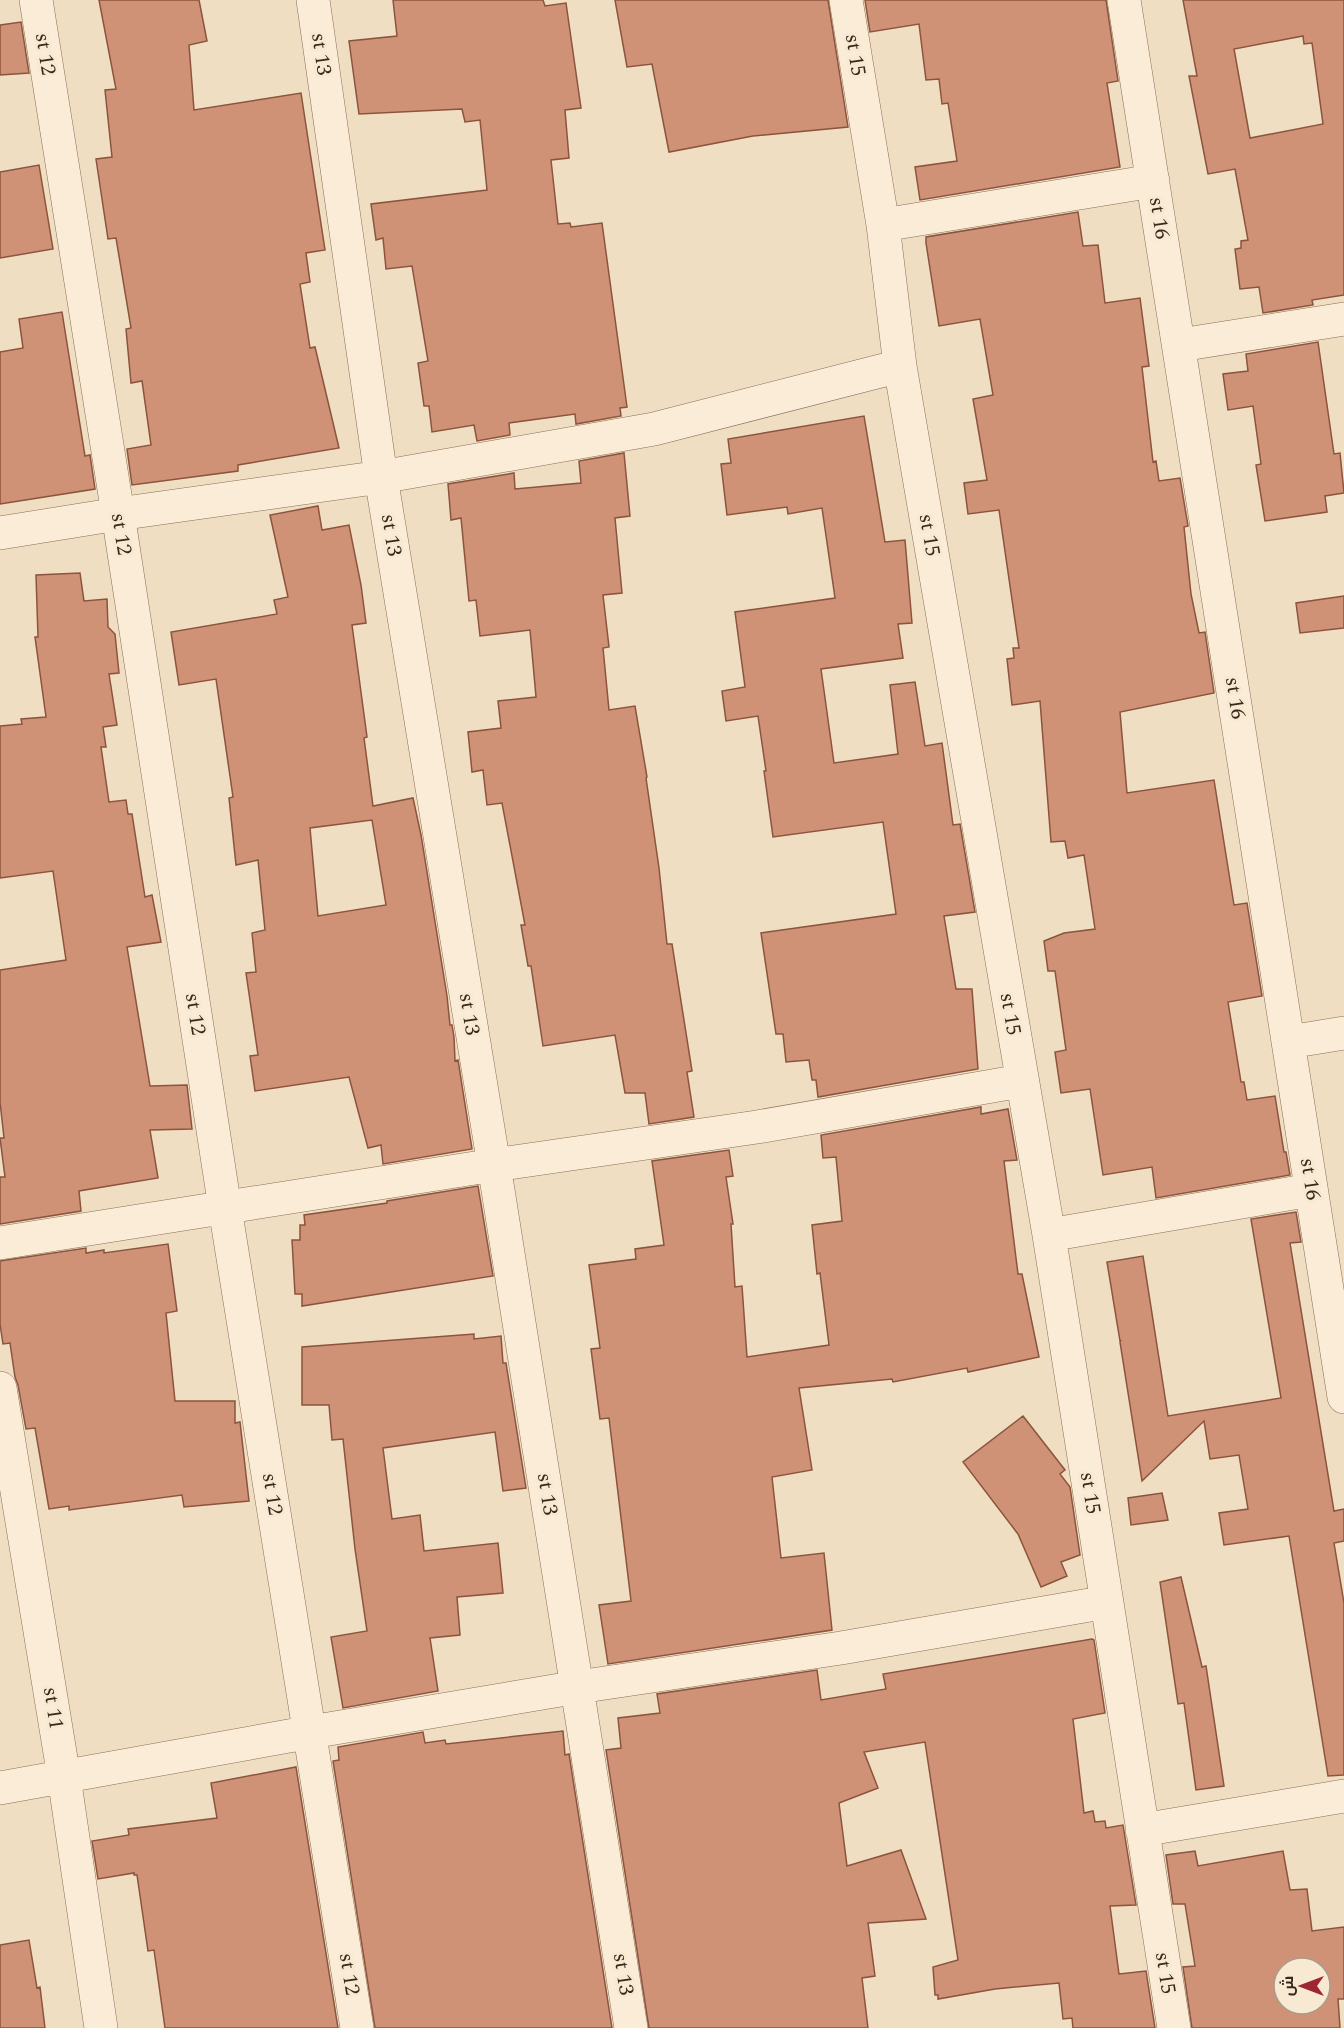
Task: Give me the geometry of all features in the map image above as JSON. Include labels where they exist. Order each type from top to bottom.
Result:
[{"type":"street","name":"st 12","points":[[36,0],[225,1208],[357,2028]]},
{"type":"street","name":"st 13","points":[[313,0],[381,477],[578,1686],[631,2028]]},
{"type":"street","name":"st 15","points":[[846,0],[882,225],[900,366],[1049,1235],[1174,2028]]},
{"type":"street","name":"st 16","points":[[1124,0],[1344,1397]]},
{"type":"street","points":[[882,225],[1153,182]]},
{"type":"street","points":[[1180,345],[1344,319]]},
{"type":"street","points":[[0,533],[381,477],[654,429],[900,366]]},
{"type":"street","points":[[1289,1042],[1344,1033]]},
{"type":"street","points":[[0,1243],[757,1126],[1022,1081]]},
{"type":"street","points":[[1049,1235],[1311,1190]]},
{"type":"street","name":"st 11","points":[[0,1388],[64,1777],[101,2028]]},
{"type":"street","points":[[0,1788],[578,1686],[841,1648],[1107,1602]]},
{"type":"street","points":[[1142,1830],[1344,1796]]},
{"type":"building","points":[[99,0],[199,0],[207,41],[189,45],[194,110],[301,93],[325,250],[306,253],[310,282],[300,284],[310,348],[315,347],[339,448],[238,465],[238,471],[132,485],[127,449],[151,445],[142,381],[131,383],[126,329],[131,328],[116,238],[108,239],[96,159],[112,157],[105,90],[116,89]]},
{"type":"building","points":[[393,0],[543,0],[545,6],[566,3],[581,108],[565,110],[569,158],[551,160],[558,224],[570,223],[571,227],[602,223],[627,407],[620,408],[621,416],[576,424],[575,414],[509,423],[510,435],[477,441],[474,425],[432,432],[429,406],[424,406],[418,363],[428,361],[412,266],[386,269],[383,238],[376,240],[371,204],[487,190],[480,120],[465,122],[462,109],[359,114],[349,41],[397,36]]},
{"type":"building","points":[[615,0],[828,0],[848,127],[753,136],[669,152],[652,64],[627,67]]},
{"type":"building","points":[[865,0],[1106,0],[1118,81],[1107,83],[1120,167],[920,200],[915,167],[957,161],[948,103],[942,104],[939,79],[926,80],[919,24],[870,32]]},
{"type":"building","points":[[1183,0],[1344,0],[1344,295],[1312,300],[1313,305],[1263,313],[1259,287],[1240,289],[1235,249],[1241,248],[1241,241],[1248,240],[1235,169],[1208,174],[1189,76],[1197,76]],"holes":[[[1303,36],[1304,44],[1312,43],[1323,124],[1250,138],[1234,49]]]},
{"type":"building","points":[[21,22],[29,73],[0,75],[0,25]]},
{"type":"building","points":[[39,165],[53,249],[0,258],[0,172]]},
{"type":"building","points":[[1078,212],[1083,246],[1098,245],[1105,303],[1140,298],[1149,366],[1142,367],[1153,462],[1156,461],[1159,481],[1180,478],[1188,526],[1184,527],[1191,594],[1199,633],[1205,632],[1214,693],[1120,712],[1127,793],[1214,780],[1234,905],[1247,903],[1262,996],[1228,1002],[1241,1082],[1244,1082],[1247,1100],[1275,1096],[1290,1175],[1156,1198],[1152,1167],[1103,1175],[1090,1089],[1061,1093],[1055,1052],[1066,1050],[1055,971],[1048,971],[1044,941],[1064,933],[1095,929],[1084,855],[1068,858],[1065,841],[1051,842],[1040,701],[1012,705],[1007,659],[1014,658],[1013,648],[1019,648],[999,510],[968,514],[964,483],[987,480],[973,399],[993,395],[980,319],[939,326],[926,243],[926,237]]},
{"type":"building","points":[[62,312],[85,456],[90,455],[95,489],[0,504],[0,352],[23,348],[19,319]]},
{"type":"building","points":[[1318,342],[1334,454],[1340,453],[1344,493],[1325,496],[1327,512],[1265,521],[1256,465],[1261,464],[1253,406],[1228,410],[1223,374],[1248,371],[1246,354]]},
{"type":"building","points":[[864,416],[885,542],[905,540],[912,623],[898,624],[903,658],[821,669],[834,763],[898,754],[890,685],[915,682],[925,746],[942,743],[953,825],[960,824],[975,912],[944,916],[956,989],[972,989],[978,1069],[818,1097],[816,1080],[812,1080],[809,1060],[786,1062],[783,1034],[776,1034],[761,933],[896,914],[883,822],[773,837],[758,716],[726,721],[722,691],[745,687],[735,612],[835,598],[822,508],[788,514],[787,507],[727,515],[721,464],[731,463],[728,439]]},
{"type":"building","points":[[624,453],[630,516],[615,518],[622,593],[603,595],[609,647],[603,648],[609,710],[635,706],[647,777],[667,944],[672,944],[692,1071],[687,1072],[694,1117],[649,1124],[645,1093],[625,1093],[615,1035],[543,1046],[531,966],[528,966],[521,925],[525,925],[502,803],[487,805],[483,770],[472,772],[468,732],[501,728],[498,701],[536,697],[530,630],[480,636],[476,600],[469,601],[461,518],[451,520],[448,484],[514,473],[515,489],[581,483],[579,461]]},
{"type":"building","points":[[318,506],[322,530],[349,525],[366,623],[352,625],[367,737],[364,738],[373,806],[413,798],[421,835],[450,1025],[452,1025],[454,1037],[455,1061],[458,1060],[472,1149],[383,1164],[381,1145],[368,1148],[349,1077],[255,1091],[250,1056],[258,1055],[246,973],[256,972],[252,933],[265,930],[258,860],[236,865],[229,798],[233,797],[216,679],[179,685],[171,632],[277,614],[274,600],[288,597],[270,515]],"holes":[[[372,820],[386,905],[318,916],[310,828]]]},
{"type":"building","points":[[80,573],[84,601],[107,599],[108,627],[115,634],[119,673],[109,674],[117,725],[103,727],[106,747],[101,747],[109,802],[126,800],[128,814],[132,814],[145,897],[152,895],[161,942],[127,947],[150,1086],[187,1085],[192,1129],[150,1130],[158,1178],[79,1191],[81,1211],[0,1224],[0,1177],[5,1177],[0,1138],[4,1138],[0,1102],[0,970],[66,960],[53,871],[0,878],[0,726],[22,724],[21,719],[46,717],[35,637],[38,637],[36,575]]},
{"type":"building","points":[[1344,596],[1344,628],[1300,633],[1296,603]]},
{"type":"building","points":[[981,1107],[981,1114],[1008,1109],[1017,1160],[1004,1161],[1018,1274],[1022,1274],[1039,1357],[968,1372],[967,1368],[893,1382],[892,1379],[799,1388],[812,1470],[772,1477],[781,1558],[824,1553],[832,1630],[608,1664],[599,1605],[631,1601],[609,1418],[600,1419],[591,1349],[600,1348],[589,1265],[636,1259],[635,1249],[664,1245],[652,1161],[729,1150],[733,1176],[726,1177],[733,1224],[731,1224],[735,1287],[742,1286],[747,1357],[829,1345],[820,1273],[817,1274],[812,1225],[842,1221],[836,1157],[823,1158],[821,1135]]},
{"type":"building","points":[[478,1186],[493,1276],[302,1306],[302,1294],[295,1294],[292,1240],[300,1240],[300,1225],[305,1225],[304,1215],[387,1203],[387,1201]]},
{"type":"building","points":[[1296,1212],[1301,1242],[1290,1243],[1334,1511],[1344,1509],[1344,1541],[1334,1543],[1344,1603],[1344,1775],[1328,1776],[1289,1536],[1224,1545],[1219,1513],[1248,1509],[1239,1455],[1210,1459],[1204,1421],[1142,1481],[1107,1262],[1143,1256],[1168,1416],[1281,1398],[1251,1219]]},
{"type":"building","points":[[168,1244],[177,1311],[166,1313],[175,1401],[235,1401],[235,1423],[240,1422],[249,1501],[184,1507],[182,1495],[69,1510],[69,1506],[49,1509],[35,1428],[26,1429],[10,1343],[3,1344],[0,1324],[0,1261],[86,1248],[86,1253],[104,1250],[104,1253]]},
{"type":"building","points":[[474,1334],[474,1339],[501,1336],[503,1363],[506,1363],[526,1488],[503,1491],[495,1432],[383,1448],[392,1519],[420,1515],[424,1551],[498,1543],[503,1593],[457,1597],[460,1635],[430,1638],[438,1691],[343,1708],[331,1637],[367,1631],[343,1439],[332,1440],[329,1405],[302,1405],[302,1347]]},
{"type":"building","points":[[1023,1416],[1065,1470],[1060,1474],[1070,1487],[1080,1555],[1061,1562],[1067,1576],[1041,1587],[1018,1534],[963,1462]]},
{"type":"building","points":[[1162,1493],[1168,1520],[1131,1525],[1128,1498]]},
{"type":"building","points":[[1181,1577],[1202,1667],[1206,1666],[1224,1786],[1196,1790],[1184,1703],[1178,1704],[1160,1582]]},
{"type":"building","points":[[1092,1639],[1105,1713],[1073,1719],[1084,1813],[1093,1811],[1095,1822],[1105,1821],[1106,1828],[1123,1825],[1136,1905],[1110,1906],[1119,1974],[1146,1971],[1155,2028],[1073,2028],[1072,2018],[1063,2019],[1059,1983],[995,1989],[938,1999],[938,1995],[935,1995],[933,1967],[958,1960],[925,1742],[864,1752],[878,1788],[839,1803],[847,1866],[901,1850],[926,1919],[868,1923],[875,1976],[862,1978],[868,2028],[649,2028],[606,1750],[621,1748],[618,1718],[660,1713],[657,1694],[817,1670],[821,1700],[886,1689],[883,1674]]},
{"type":"building","points":[[563,1731],[565,1755],[569,1754],[612,2028],[375,2028],[333,1761],[339,1760],[338,1747],[423,1732],[425,1743],[445,1740],[446,1744]]},
{"type":"building","points":[[296,1767],[338,2028],[165,2028],[154,1950],[148,1951],[137,1875],[134,1873],[98,1879],[92,1841],[129,1835],[128,1829],[217,1818],[211,1783]]},
{"type":"building","points":[[1195,1851],[1198,1866],[1283,1851],[1290,1890],[1307,1889],[1312,1931],[1344,1927],[1344,1999],[1338,1999],[1340,2028],[1192,2028],[1183,1967],[1195,1966],[1185,1904],[1173,1904],[1166,1855]]},
{"type":"building","points":[[29,1940],[37,1988],[40,1987],[45,2028],[0,2028],[0,1945]]}]
